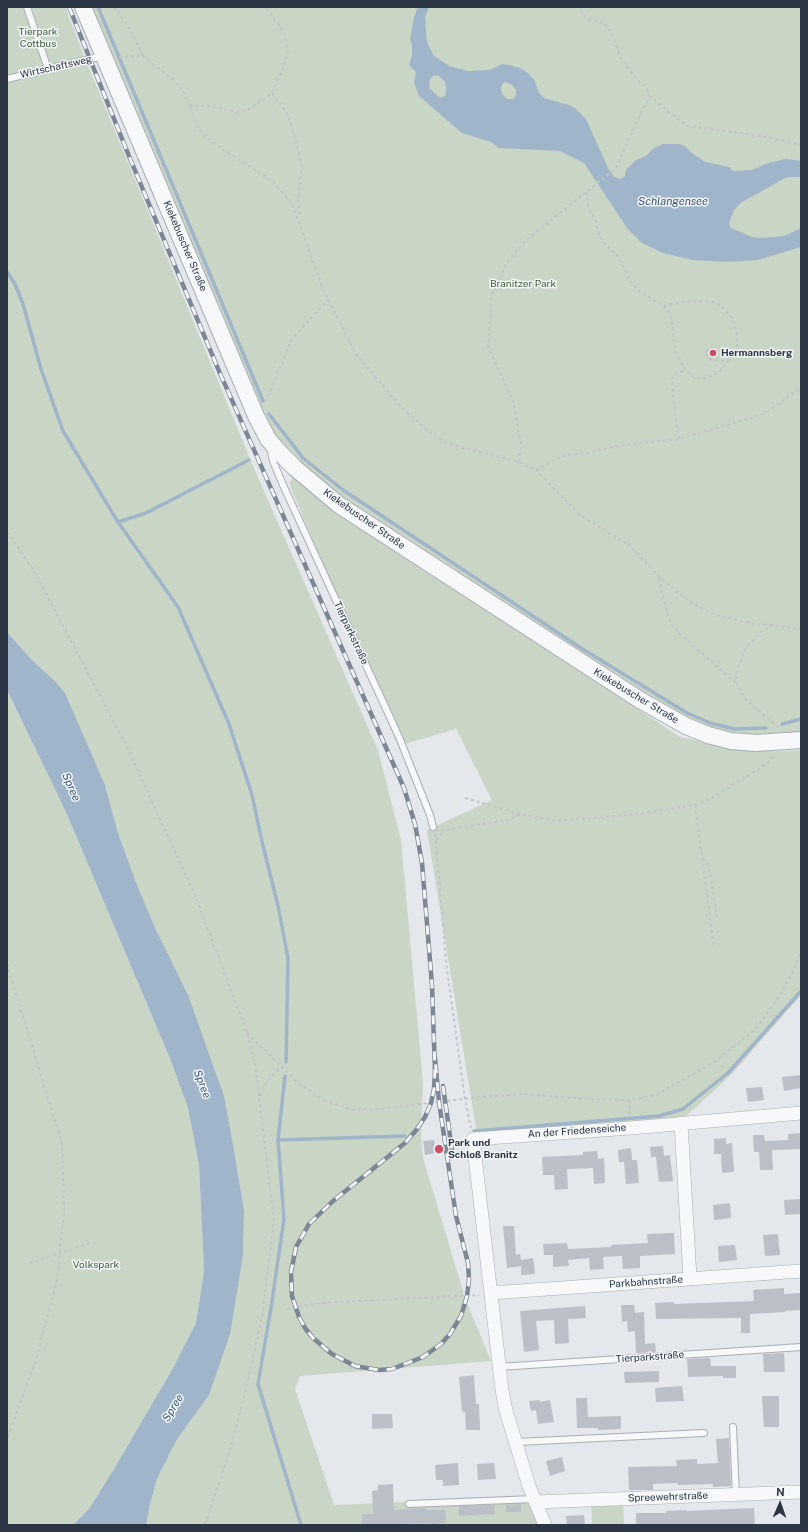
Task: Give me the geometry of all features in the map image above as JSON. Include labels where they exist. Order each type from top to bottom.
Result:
[{"type":"street","name":"Kiekebuscher Straße","points":[[83,7],[256,416],[268,439],[295,468],[339,505],[640,700],[686,726],[708,735],[731,741],[756,743],[801,740]]},
{"type":"street","name":"An der Friedenseiche","points":[[473,1138],[631,1128],[801,1113]]},
{"type":"street","points":[[681,1123],[690,1278]]},
{"type":"street","points":[[473,1138],[499,1368],[506,1411],[534,1500],[545,1525]]},
{"type":"street","name":"Parkbahnstraße","points":[[491,1293],[801,1271]]},
{"type":"street","name":"Spreewehrstraße","points":[[534,1500],[801,1492]]},
{"type":"lane","points":[[27,7],[48,69]]},
{"type":"lane","name":"Wirtschaftsweg","points":[[7,79],[105,56]]},
{"type":"lane","name":"Tierparkstraße","points":[[268,439],[273,461],[399,737],[430,815],[433,828]]},
{"type":"lane","name":"Tierparkstraße","points":[[499,1368],[801,1347]]},
{"type":"lane","points":[[733,1427],[736,1495]]},
{"type":"lane","points":[[516,1442],[704,1433]]},
{"type":"lane","points":[[409,1504],[534,1500]]},
{"type":"path","points":[[114,7],[132,33],[143,56],[174,80],[182,89],[202,132],[216,145],[272,181],[292,203],[299,219],[316,273],[356,354],[402,408],[441,440],[452,445],[519,462],[536,470],[581,516],[629,545],[660,578],[690,602],[716,615],[754,624],[773,625],[801,630]]},
{"type":"path","points":[[189,106],[212,106],[237,112],[250,109],[272,93],[286,61],[288,48],[283,31],[266,7]]},
{"type":"path","points":[[580,7],[586,18],[605,24],[611,32],[620,57],[632,74],[647,89],[649,96],[687,126],[763,136],[801,145]]},
{"type":"path","points":[[128,57],[143,56]]},
{"type":"path","points":[[272,93],[287,113],[296,140],[302,168],[298,199],[299,219]]},
{"type":"path","points":[[519,462],[521,443],[513,401],[488,347],[492,294],[508,261],[524,242],[616,168],[649,96]]},
{"type":"path","points":[[586,192],[589,209],[596,221],[599,234],[604,243],[617,255],[632,283],[640,292],[664,306],[668,310],[671,317],[676,352],[679,360],[686,370],[694,378],[705,379],[719,372],[730,360],[737,346],[737,334],[734,323],[724,308],[714,302],[698,301],[664,306]]},
{"type":"path","points":[[256,416],[264,406],[292,339],[329,299]]},
{"type":"path","points":[[708,354],[707,357],[709,359],[720,362],[730,360]]},
{"type":"path","points":[[679,439],[672,379],[677,373],[686,370]]},
{"type":"path","points":[[536,470],[565,455],[586,453],[622,445],[679,439],[764,414],[801,388]]},
{"type":"path","points":[[7,532],[34,569],[127,746],[194,894],[247,1032],[255,1064],[274,1222],[263,1312],[231,1447],[205,1525]]},
{"type":"path","points":[[660,578],[661,591],[671,624],[680,634],[737,683]]},
{"type":"path","points":[[773,625],[761,632],[744,651],[736,674],[737,683],[744,698],[780,729]]},
{"type":"path","points":[[465,798],[521,814],[557,821],[638,814],[705,802],[767,764],[775,754]]},
{"type":"path","points":[[695,805],[714,948]]},
{"type":"path","points":[[473,1138],[465,1099],[447,970],[436,840],[433,828],[444,830],[508,820],[521,814]]},
{"type":"path","points":[[436,840],[444,830]]},
{"type":"path","points":[[702,857],[709,867],[717,917]]},
{"type":"path","points":[[247,1032],[298,1083],[326,1101],[353,1110],[379,1110],[435,1102],[525,1094],[587,1099],[629,1100],[656,1095],[713,1063],[756,1029],[780,995],[793,972],[801,951]]},
{"type":"path","points":[[7,964],[62,1144],[64,1212],[57,1281],[34,1366],[7,1439]]},
{"type":"path","points":[[259,1097],[267,1081],[282,1067]]},
{"type":"path","points":[[629,1100],[630,1114]]},
{"type":"path","points":[[30,1263],[89,1243]]},
{"type":"path","points":[[287,1309],[320,1303],[467,1296],[491,1293]]},
{"type":"green space","name":"Tierpark Cottbus","points":[[7,7],[65,7],[85,58],[7,76]]},
{"type":"green space","name":"Branitzer Park","points":[[90,7],[801,7],[801,734],[775,737],[733,734],[686,721],[453,571],[339,495],[298,463],[262,416]]},
{"type":"green space","points":[[87,63],[253,466],[378,750],[401,840],[423,1083],[421,1134],[423,1158],[465,1298],[491,1361],[300,1376],[295,1389],[334,1505],[526,1497],[538,1525],[146,1525],[157,1479],[176,1441],[209,1395],[243,1255],[244,1210],[224,1096],[137,885],[118,833],[105,785],[55,681],[32,660],[7,632],[7,82]]},
{"type":"green space","points":[[294,476],[325,502],[680,737],[729,747],[780,751],[801,750],[801,995],[731,1075],[684,1118],[477,1134],[427,830],[492,800],[456,729],[398,746],[289,483]]},
{"type":"green space","name":"Volkspark","points":[[7,690],[66,812],[171,1061],[188,1108],[199,1165],[204,1271],[196,1323],[173,1368],[114,1469],[89,1509],[73,1525],[7,1525]]},
{"type":"green space","points":[[623,1503],[624,1525],[592,1525],[591,1504]]},
{"type":"water","name":"Schlangensee","points":[[418,7],[429,7],[425,17],[427,42],[434,56],[449,66],[468,71],[490,70],[502,64],[520,68],[528,73],[535,81],[538,91],[544,98],[569,105],[576,109],[586,119],[608,168],[614,177],[621,179],[625,176],[626,170],[636,160],[646,156],[654,148],[663,144],[679,144],[685,146],[705,162],[729,167],[733,171],[752,170],[765,164],[786,159],[801,161],[801,177],[787,177],[742,202],[734,210],[729,223],[730,227],[736,230],[752,237],[762,238],[784,236],[801,228],[801,247],[758,260],[727,262],[693,260],[663,253],[642,243],[627,228],[584,163],[560,151],[499,148],[491,142],[462,133],[419,96],[414,82],[416,72],[409,65],[412,55],[412,44],[410,39],[414,17]],"holes":[[[434,75],[439,76],[445,82],[445,96],[440,98],[430,89],[430,79]],[[505,82],[512,85],[516,90],[516,95],[513,99],[507,99],[502,94],[501,88]]]},
{"type":"water","name":"Spree","points":[[7,632],[65,693],[105,785],[118,833],[137,885],[156,930],[188,995],[224,1096],[244,1210],[243,1255],[230,1334],[209,1395],[176,1441],[157,1479],[146,1525],[73,1525],[89,1509],[114,1469],[173,1368],[196,1323],[204,1271],[199,1165],[188,1108],[171,1061],[66,812],[7,690]]},
{"type":"building","points":[[800,1075],[801,1088],[784,1091],[782,1077]]},
{"type":"building","points":[[762,1087],[764,1100],[748,1102],[746,1088]]},
{"type":"building","points":[[801,1133],[801,1149],[772,1150],[773,1170],[760,1170],[759,1152],[754,1152],[753,1135],[764,1135],[765,1141],[788,1140],[788,1134]]},
{"type":"building","points":[[726,1138],[726,1144],[732,1143],[734,1172],[722,1173],[721,1154],[714,1154],[714,1139]]},
{"type":"building","points":[[434,1140],[436,1153],[425,1155],[423,1141]]},
{"type":"building","points":[[663,1146],[664,1156],[670,1155],[673,1181],[659,1182],[656,1157],[651,1157],[650,1147]]},
{"type":"building","points":[[631,1148],[632,1160],[637,1160],[639,1183],[626,1184],[624,1162],[619,1162],[618,1150]]},
{"type":"building","points":[[597,1151],[598,1159],[604,1158],[605,1183],[594,1184],[593,1168],[567,1169],[568,1189],[555,1190],[554,1175],[543,1175],[542,1157],[583,1155],[583,1152]]},
{"type":"building","points":[[801,1199],[801,1214],[785,1215],[784,1200]]},
{"type":"building","points":[[730,1203],[731,1218],[714,1220],[713,1205]]},
{"type":"building","points":[[503,1226],[514,1226],[516,1255],[520,1254],[521,1260],[533,1258],[535,1274],[521,1275],[521,1266],[507,1268]]},
{"type":"building","points":[[674,1233],[675,1254],[640,1256],[640,1268],[623,1269],[622,1256],[603,1257],[604,1269],[590,1270],[589,1258],[568,1260],[569,1266],[553,1267],[553,1255],[544,1255],[543,1244],[567,1243],[568,1249],[611,1247],[611,1245],[648,1243],[647,1234]]},
{"type":"building","points":[[778,1234],[780,1255],[765,1256],[763,1235]]},
{"type":"building","points":[[735,1245],[737,1260],[719,1262],[718,1246]]},
{"type":"building","points":[[784,1288],[784,1294],[801,1293],[801,1310],[750,1314],[750,1333],[741,1333],[741,1318],[656,1319],[655,1303],[674,1302],[674,1304],[754,1301],[753,1290]]},
{"type":"building","points":[[621,1305],[634,1305],[635,1313],[644,1312],[645,1344],[655,1343],[656,1352],[636,1353],[635,1331],[628,1332],[627,1321],[622,1322]]},
{"type":"building","points":[[585,1306],[586,1318],[568,1319],[569,1343],[555,1344],[554,1320],[536,1321],[539,1350],[524,1352],[520,1311]]},
{"type":"building","points":[[784,1353],[785,1372],[764,1372],[763,1354]]},
{"type":"building","points":[[710,1358],[711,1366],[736,1366],[736,1378],[723,1378],[723,1376],[688,1377],[687,1359]]},
{"type":"building","points":[[659,1371],[659,1382],[625,1383],[624,1372]]},
{"type":"building","points":[[474,1375],[476,1404],[479,1404],[480,1430],[466,1430],[465,1412],[462,1412],[459,1377]]},
{"type":"building","points":[[682,1386],[684,1401],[656,1402],[655,1388]]},
{"type":"building","points":[[762,1396],[779,1396],[779,1427],[764,1427]]},
{"type":"building","points":[[576,1398],[587,1398],[588,1417],[621,1416],[621,1429],[598,1430],[598,1428],[577,1428]]},
{"type":"building","points":[[540,1400],[540,1402],[550,1400],[554,1422],[538,1424],[536,1410],[531,1411],[529,1401]]},
{"type":"building","points":[[372,1414],[392,1414],[393,1428],[372,1429]]},
{"type":"building","points":[[729,1438],[731,1486],[713,1487],[713,1484],[678,1485],[677,1483],[653,1484],[653,1490],[629,1490],[628,1467],[677,1466],[676,1460],[697,1459],[697,1464],[718,1463],[716,1439]]},
{"type":"building","points":[[562,1457],[565,1471],[550,1476],[546,1461]]},
{"type":"building","points":[[458,1463],[459,1485],[443,1486],[443,1480],[436,1480],[435,1465]]},
{"type":"building","points":[[494,1463],[496,1479],[478,1480],[477,1464]]},
{"type":"building","points":[[393,1484],[394,1510],[426,1508],[426,1510],[445,1510],[446,1523],[362,1525],[362,1514],[373,1514],[372,1491],[378,1490],[378,1485]]},
{"type":"building","points":[[521,1504],[521,1512],[506,1512],[506,1505]]},
{"type":"building","points":[[494,1505],[495,1514],[459,1516],[459,1506]]},
{"type":"building","points":[[754,1508],[755,1524],[636,1525],[636,1513],[666,1513],[666,1511]]},
{"type":"building","points":[[584,1515],[585,1525],[567,1525],[566,1516]]},
{"type":"waterway","points":[[98,7],[263,401]]},
{"type":"waterway","points":[[7,272],[15,284],[23,304],[41,369],[63,431],[118,522],[178,607],[229,724],[252,795],[278,906],[288,958],[286,1062]]},
{"type":"waterway","points":[[269,414],[303,458],[343,490],[581,648],[687,713],[710,723],[734,729],[766,728]]},
{"type":"waterway","points":[[118,522],[146,513],[249,460]]},
{"type":"waterway","points":[[782,724],[801,719]]},
{"type":"waterway","points":[[474,1131],[659,1116],[683,1109],[728,1073],[801,991]]},
{"type":"waterway","points":[[285,1076],[278,1140],[284,1219],[258,1384],[301,1525]]},
{"type":"waterway","points":[[278,1140],[405,1136]]},
{"type":"railway","points":[[69,7],[131,161],[219,371],[404,788],[415,824],[422,863],[432,985],[435,1071],[434,1089],[431,1103],[425,1117],[405,1143],[333,1201],[309,1224],[296,1247],[291,1272],[292,1296],[299,1317],[305,1328],[313,1338],[332,1354],[355,1366],[379,1370],[392,1369],[423,1357],[441,1344],[450,1334],[461,1316],[467,1296],[469,1280],[468,1263],[456,1216],[439,1102],[435,1058]]},
{"type":"railway","points":[[443,1086],[452,1150]]},
{"type":"place","name":"Hermannsberg","points":[[713,353]]},
{"type":"place","name":"Park und Schloß Branitz","points":[[439,1149]]}]
